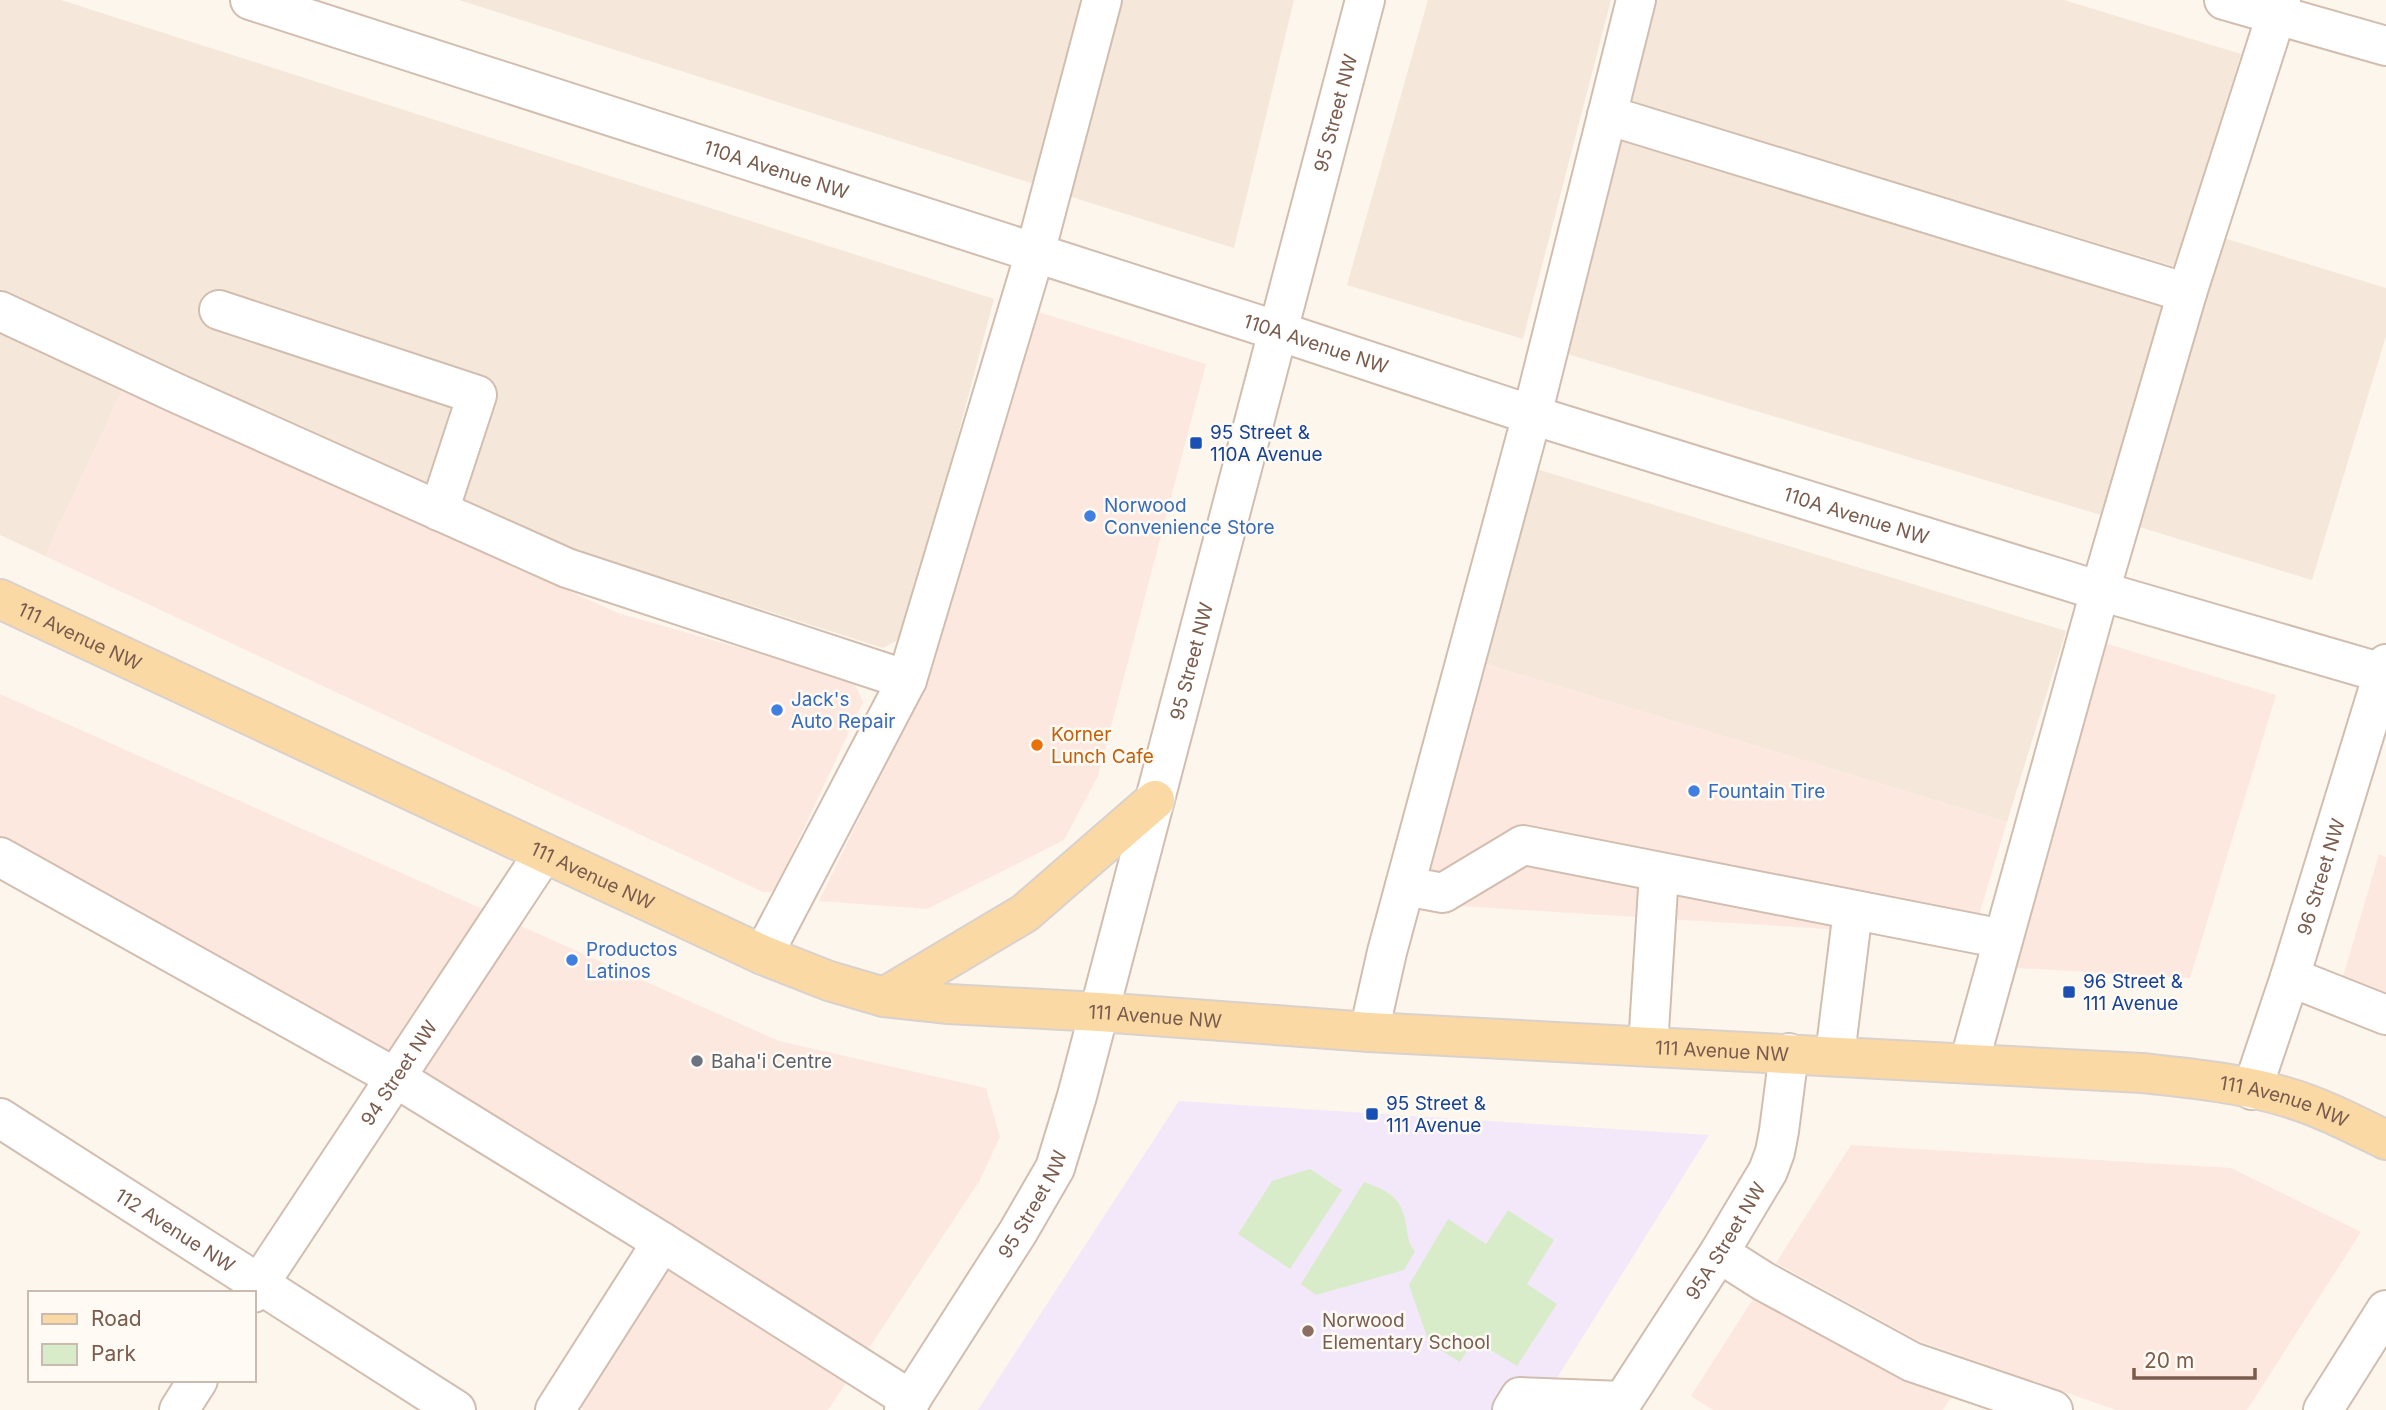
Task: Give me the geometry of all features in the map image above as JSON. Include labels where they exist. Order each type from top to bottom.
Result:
[{"type":"main road","name":"111 Avenue NW","points":[[0,599],[763,955],[829,981],[884,997],[949,1004],[1368,1032],[2142,1073],[2252,1090],[2306,1104],[2385,1136]]},
{"type":"main road","points":[[884,997],[1025,913],[1155,800]]},
{"type":"street","name":"110A Avenue NW","points":[[250,0],[1532,415],[2100,590],[2385,670]]},
{"type":"street","points":[[763,955],[907,680],[1035,253],[1102,0]]},
{"type":"street","name":"95 Street NW","points":[[907,1405],[1018,1232],[1055,1168],[1077,1096],[1364,0]]},
{"type":"street","points":[[1368,1032],[1532,415],[1636,0]]},
{"type":"street","points":[[2224,0],[2279,8],[2386,46]]},
{"type":"street","points":[[1969,1063],[2100,590],[2187,293],[2279,8]]},
{"type":"street","points":[[1607,115],[2187,293]]},
{"type":"street","points":[[219,310],[477,395],[439,511]]},
{"type":"street","points":[[0,312],[568,568],[907,680]]},
{"type":"street","name":"96 Street NW","points":[[2252,1090],[2290,977],[2385,670]]},
{"type":"street","points":[[1405,886],[1443,893],[1523,845],[2003,939]]},
{"type":"street","name":"94 Street NW","points":[[255,1289],[544,853]]},
{"type":"street","points":[[0,856],[396,1078],[663,1242],[907,1405]]},
{"type":"street","points":[[1647,1046],[1659,873]]},
{"type":"street","points":[[1835,1055],[1853,910]]},
{"type":"street","points":[[2290,977],[2386,1015]]},
{"type":"street","name":"95A Street NW","points":[[1620,1406],[1719,1253],[1768,1171],[1775,1152],[1789,1053]]},
{"type":"street","name":"112 Avenue NW","points":[[5,1133],[456,1410]]},
{"type":"street","points":[[555,1410],[663,1242]]},
{"type":"street","points":[[1719,1253],[1763,1281],[1973,1397],[2053,1410]]},
{"type":"street","points":[[2323,1410],[2386,1310]]},
{"type":"street","points":[[179,1410],[197,1382]]},
{"type":"street","points":[[1512,1410],[1520,1397],[1620,1406]]},
{"type":"shaded area","points":[[0,0],[61,0],[994,299],[905,636],[883,648],[546,540],[137,357],[0,290]]},
{"type":"shaded area","points":[[459,0],[1082,0],[1034,184]]},
{"type":"shaded area","points":[[1110,0],[1294,0],[1234,248],[1059,193]]},
{"type":"shaded area","points":[[1428,0],[1611,0],[1523,339],[1347,285]]},
{"type":"shaded area","points":[[1649,0],[2064,0],[2241,54],[2176,267],[1623,99]]},
{"type":"shaded area","points":[[1617,135],[2166,302],[2101,515],[1554,350]]},
{"type":"shaded area","points":[[2224,238],[2386,288],[2386,336],[2312,580],[2136,526]]},
{"type":"shaded area","points":[[1029,309],[1206,364],[1098,776],[1064,840],[927,909],[819,901],[932,669]]},
{"type":"shaded area","points":[[0,331],[122,391],[45,556],[0,535]]},
{"type":"shaded area","points":[[122,391],[618,613],[853,680],[863,702],[774,892],[763,892],[45,556]]},
{"type":"shaded area","points":[[1527,466],[2066,631],[2007,822],[1475,661]]},
{"type":"shaded area","points":[[2101,642],[2276,695],[2190,978],[2001,967]]},
{"type":"shaded area","points":[[1475,661],[2007,822],[1972,938],[1411,903]]},
{"type":"shaded area","points":[[0,694],[779,1041],[986,1088],[1000,1137],[980,1180],[828,1410],[584,1410],[563,1397],[662,1228],[457,1092],[0,841]]},
{"type":"shaded area","points":[[2379,854],[2386,857],[2386,1037],[2333,1011]]},
{"type":"shaded area","name":"Norwood Elementary School","points":[[1179,1101],[1709,1135],[1537,1410],[978,1410]]},
{"type":"shaded area","points":[[1851,1145],[2231,1168],[2361,1232],[2247,1410],[2116,1410],[1919,1341],[1776,1263]]},
{"type":"shaded area","points":[[1756,1294],[1955,1391],[1943,1410],[1713,1410],[1691,1396]]},
{"type":"green space","points":[[1310,1169],[1342,1190],[1290,1269],[1238,1234],[1272,1181]]},
{"type":"green space","points":[[1364,1182],[1389,1193],[1399,1204],[1409,1241],[1415,1251],[1404,1270],[1316,1295],[1301,1284]]},
{"type":"green space","points":[[1508,1210],[1554,1240],[1527,1284],[1557,1304],[1517,1366],[1474,1340],[1460,1362],[1429,1343],[1409,1285],[1448,1219],[1486,1244]]},
{"type":"place","name":"95 Street & 110A Avenue","points":[[1196,443]]},
{"type":"place","name":"Norwood Convenience Store","points":[[1090,516]]},
{"type":"place","name":"Jack's Auto Repair","points":[[777,710]]},
{"type":"place","name":"Korner Lunch Cafe","points":[[1037,745]]},
{"type":"place","name":"Fountain Tire","points":[[1694,791]]},
{"type":"place","name":"Productos Latinos","points":[[572,960]]},
{"type":"place","name":"96 Street & 111 Avenue","points":[[2069,992]]},
{"type":"place","name":"Baha'i Centre","points":[[697,1061]]},
{"type":"place","name":"95 Street & 111 Avenue","points":[[1372,1114]]},
{"type":"place","name":"Norwood Elementary School","points":[[1308,1331]]}]
